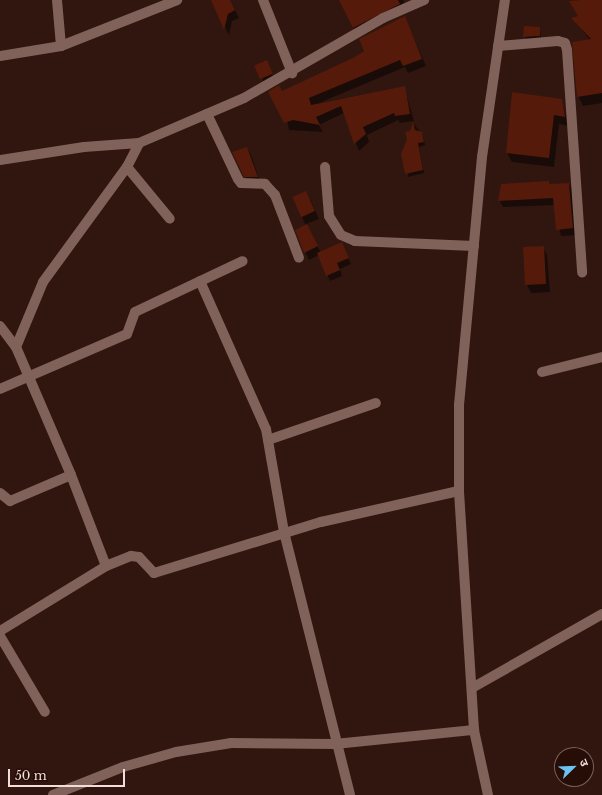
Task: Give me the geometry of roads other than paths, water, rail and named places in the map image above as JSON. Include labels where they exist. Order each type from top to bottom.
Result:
[{"type":"street","points":[[57,0],[60,46]]},
{"type":"street","points":[[0,56],[60,46],[177,0]]},
{"type":"street","points":[[263,0],[292,73]]},
{"type":"street","points":[[0,160],[84,146],[139,143],[207,114],[292,73],[383,18],[413,2],[424,0]]},
{"type":"street","points":[[488,795],[474,730],[459,491],[460,405],[482,157],[505,0]]},
{"type":"street","points":[[498,46],[558,41],[565,43],[567,50],[582,272]]},
{"type":"street","points":[[207,114],[241,183],[265,184],[275,195],[299,258]]},
{"type":"street","points":[[16,347],[43,282],[127,167],[139,143]]},
{"type":"street","points":[[127,167],[170,219]]},
{"type":"street","points":[[325,167],[329,216],[341,235],[355,241],[474,246]]},
{"type":"street","points":[[0,389],[127,334],[135,312],[243,261]]},
{"type":"street","points":[[200,281],[245,376],[268,440],[284,532],[335,744],[350,795]]},
{"type":"street","points":[[0,326],[16,347],[71,475],[106,566]]},
{"type":"street","points":[[542,372],[602,358]]},
{"type":"street","points":[[268,440],[376,403]]},
{"type":"street","points":[[0,493],[10,501],[71,475]]},
{"type":"street","points":[[0,631],[106,566],[136,555],[154,573],[284,532],[459,491]]},
{"type":"street","points":[[472,688],[602,614]]},
{"type":"street","points":[[0,636],[45,712]]},
{"type":"street","points":[[54,795],[123,767],[176,752],[231,743],[335,744],[474,730]]}]
